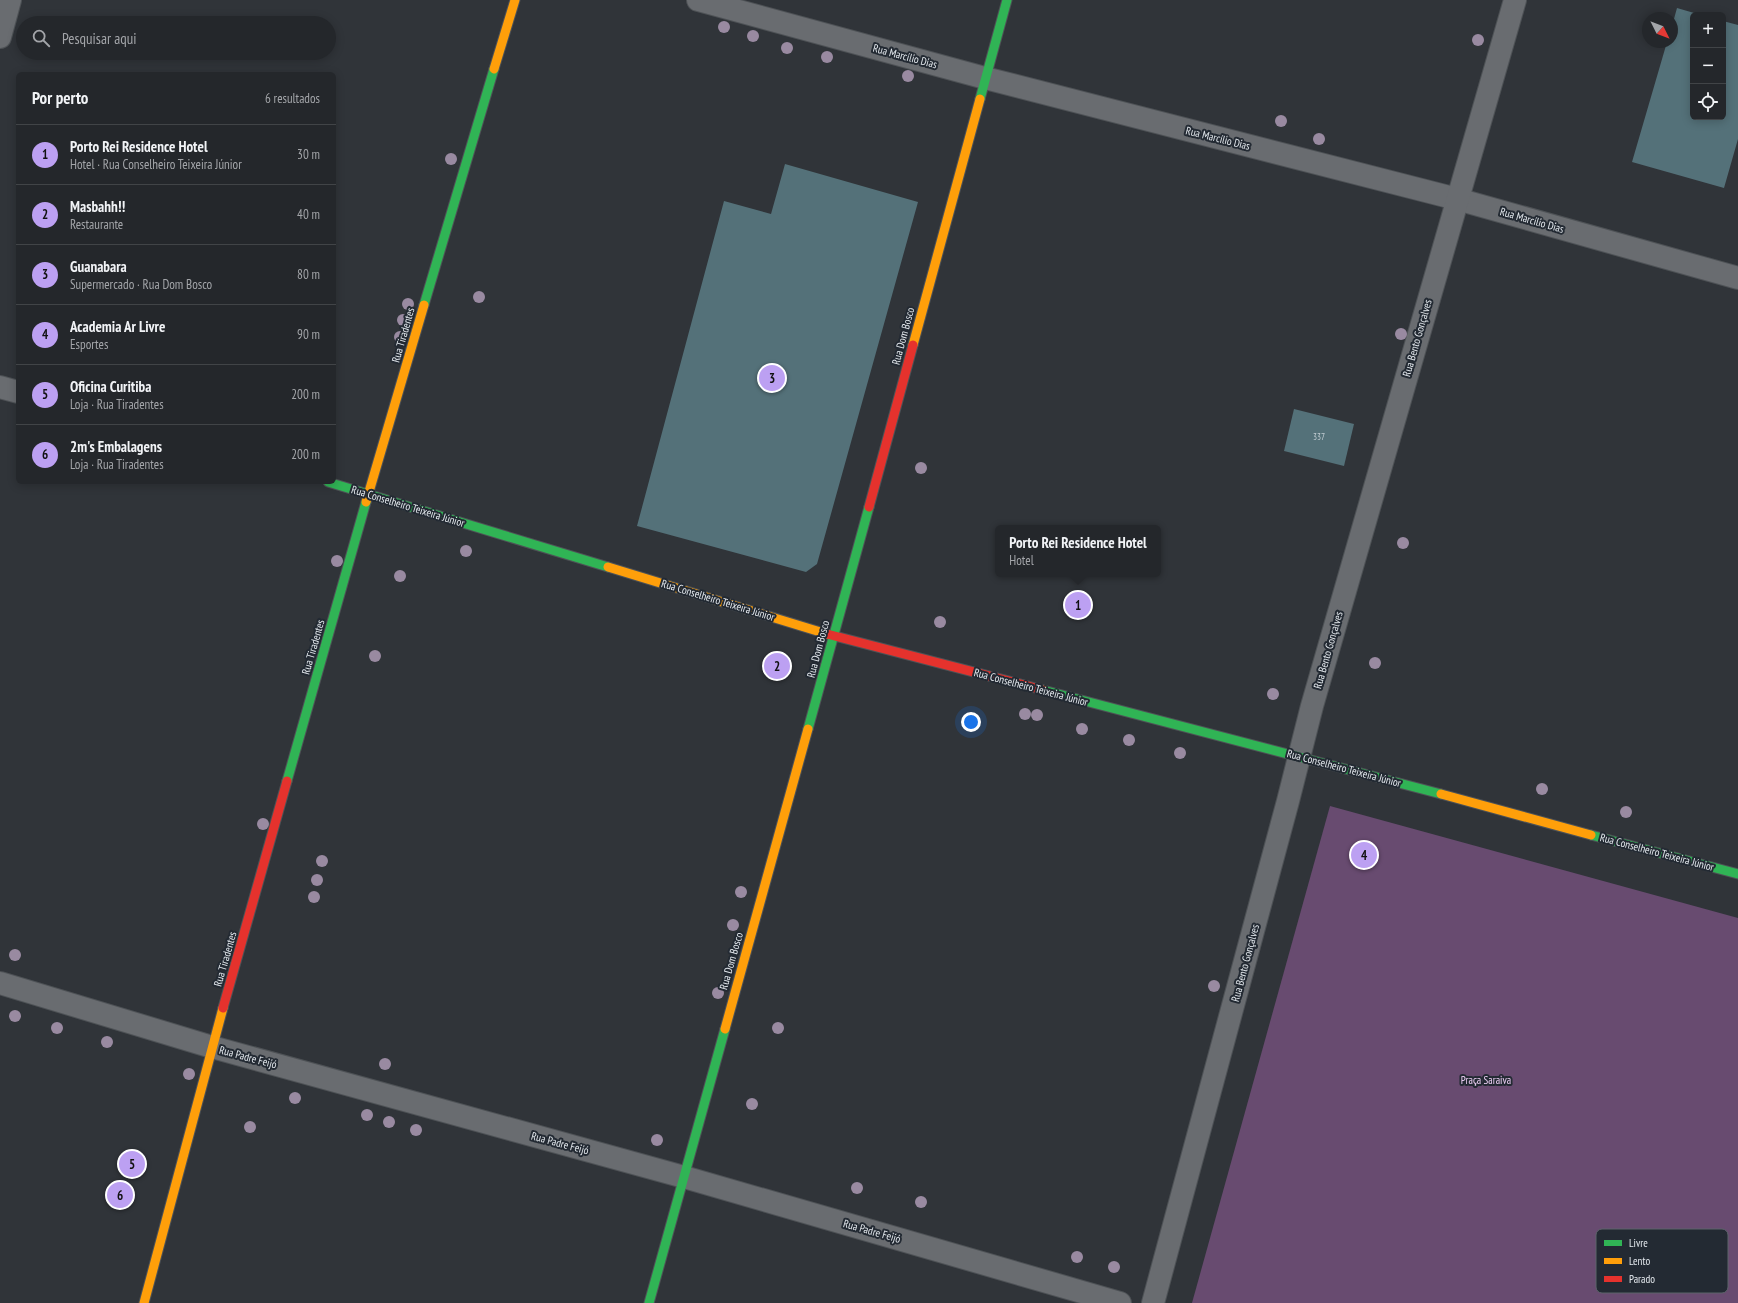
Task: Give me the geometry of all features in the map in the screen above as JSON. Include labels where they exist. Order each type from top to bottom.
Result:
[{"type":"street","points":[[0,37],[10,0]]},
{"type":"street","name":"Rua Tiradentes","points":[[144,1303],[212,1047],[368,494],[515,0]]},
{"type":"street","name":"Rua Marcílio Dias","points":[[698,0],[985,78],[1457,199],[1738,278]]},
{"type":"street","name":"Rua Dom Bosco","points":[[649,1303],[834,636],[1007,0]]},
{"type":"street","name":"Rua Bento Gonçalves","points":[[1153,1303],[1284,817],[1299,756],[1515,0]]},
{"type":"street","points":[[0,387],[16,391]]},
{"type":"street","name":"Rua Conselheiro Teixeira Júnior","points":[[335,484],[834,636],[1299,756],[1738,874]]},
{"type":"street","name":"Rua Padre Feijó","points":[[0,983],[212,1047],[684,1177],[1120,1303]]},
{"type":"green space","name":"Praça Saraiva","points":[[1330,806],[1738,918],[1738,1303],[1192,1303]]},
{"type":"building","points":[[1677,8],[1691,12],[1690,120],[1726,120],[1726,22],[1738,25],[1738,139],[1724,188],[1632,162],[1665,48],[1678,48],[1678,12],[1676,12]]},
{"type":"building","points":[[785,164],[918,202],[817,564],[806,572],[637,526],[724,201],[771,214]]},
{"type":"building","points":[[1294,409],[1354,424],[1344,466],[1284,451]]},
{"type":"traffic: fast","points":[[980,99],[1007,0]]},
{"type":"traffic: fast","points":[[424,305],[494,69]]},
{"type":"traffic: fast","points":[[335,484],[608,567]]},
{"type":"traffic: fast","points":[[287,781],[366,502]]},
{"type":"traffic: fast","points":[[808,729],[869,507]]},
{"type":"traffic: fast","points":[[1043,690],[1441,794]]},
{"type":"traffic: fast","points":[[1591,835],[1738,874]]},
{"type":"traffic: fast","points":[[649,1303],[725,1029]]},
{"type":"traffic: slow","points":[[494,69],[515,0]]},
{"type":"traffic: slow","points":[[913,345],[980,99]]},
{"type":"traffic: slow","points":[[366,502],[424,305]]},
{"type":"traffic: slow","points":[[608,567],[827,634]]},
{"type":"traffic: slow","points":[[725,1029],[808,729]]},
{"type":"traffic: slow","points":[[1441,794],[1591,835]]},
{"type":"traffic: slow","points":[[144,1303],[223,1008]]},
{"type":"traffic: jam","points":[[869,507],[913,345]]},
{"type":"traffic: jam","points":[[827,634],[1043,690]]},
{"type":"traffic: jam","points":[[223,1008],[287,781]]},
{"type":"place","name":"Guanabara","points":[[772,378]]},
{"type":"place","name":"Porto Rei Residence Hotel","points":[[1078,605]]},
{"type":"place","name":"Masbahh!!","points":[[777,666]]},
{"type":"place","name":"Academia Ar Livre","points":[[1364,855]]},
{"type":"place","name":"Oficina Curitiba","points":[[132,1164]]},
{"type":"place","name":"2m's Embalagens","points":[[120,1195]]}]
